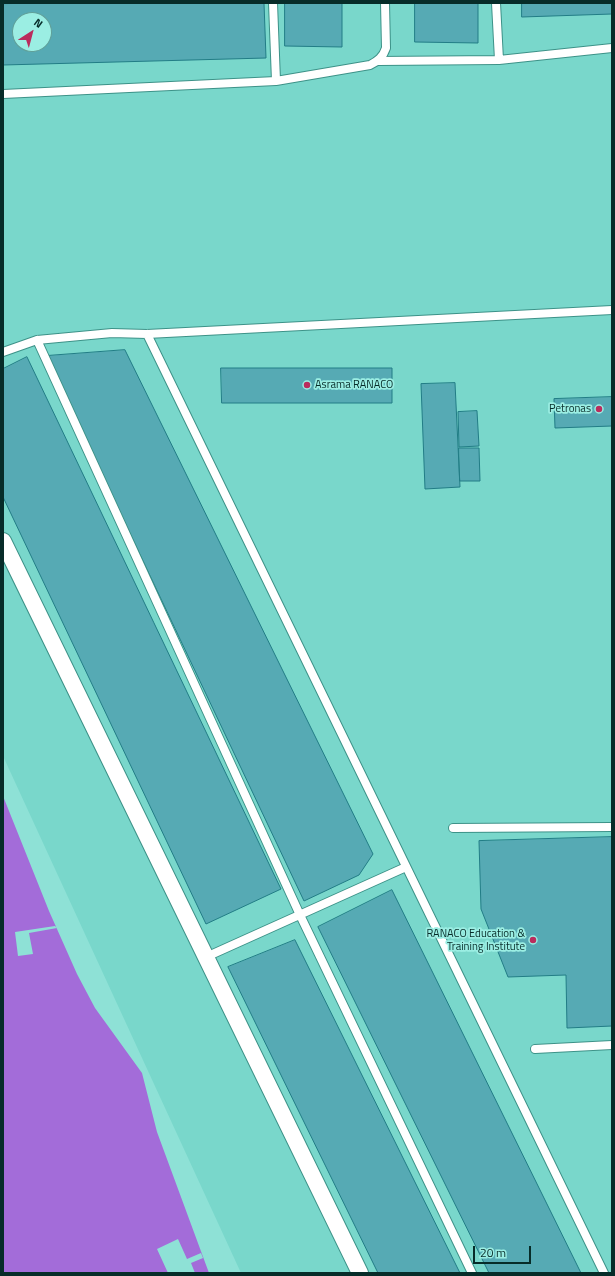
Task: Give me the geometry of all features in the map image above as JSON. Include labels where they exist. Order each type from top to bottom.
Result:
[{"type":"street","points":[[3,542],[360,1273]]},
{"type":"lane","points":[[273,3],[276,81]]},
{"type":"lane","points":[[3,94],[276,81],[370,65],[378,61],[384,54],[386,48],[385,3]]},
{"type":"lane","points":[[496,3],[498,60]]},
{"type":"lane","points":[[378,61],[498,60],[612,48]]},
{"type":"lane","points":[[3,352],[37,340],[112,334],[147,334],[612,310]]},
{"type":"lane","points":[[147,334],[604,1273]]},
{"type":"lane","points":[[37,340],[300,915],[472,1273]]},
{"type":"lane","points":[[453,828],[612,827]]},
{"type":"lane","points":[[206,957],[406,867]]},
{"type":"lane","points":[[535,1049],[612,1044]]},
{"type":"shaded area","points":[[3,3],[612,3],[612,1273],[241,1273],[3,756]]},
{"type":"shaded area","points":[[3,796],[49,911],[77,974],[95,1008],[142,1073],[157,1132],[209,1273],[3,1273]]},
{"type":"pier","points":[[55,926],[57,928],[29,933],[33,954],[18,956],[15,932]]},
{"type":"pier","points":[[178,1239],[187,1259],[201,1253],[203,1258],[191,1263],[195,1273],[168,1273],[157,1249]]},
{"type":"building","points":[[264,3],[266,58],[3,65],[3,4]]},
{"type":"building","points":[[285,3],[342,3],[342,47],[285,46]]},
{"type":"building","points":[[415,3],[478,3],[478,43],[415,42]]},
{"type":"building","points":[[522,3],[612,3],[612,14],[522,17]]},
{"type":"building","points":[[125,350],[373,854],[359,875],[304,901],[46,356]]},
{"type":"building","points":[[27,357],[281,889],[206,924],[3,497],[3,369]]},
{"type":"building","name":"Asrama RANACO","points":[[221,368],[392,368],[392,403],[222,403]]},
{"type":"building","name":"Asrama RANACO","points":[[455,383],[460,487],[425,489],[421,384]]},
{"type":"building","points":[[612,397],[612,426],[555,428],[554,399]]},
{"type":"building","points":[[477,411],[479,446],[459,447],[458,412]]},
{"type":"building","points":[[459,448],[479,448],[480,481],[460,481]]},
{"type":"building","points":[[612,837],[612,1026],[567,1028],[566,975],[508,977],[481,909],[479,841]]},
{"type":"building","points":[[392,890],[581,1273],[489,1273],[318,927]]},
{"type":"building","points":[[295,940],[460,1273],[378,1273],[228,967]]},
{"type":"place","name":"Asrama RANACO","points":[[307,385]]},
{"type":"place","name":"Petronas","points":[[599,409]]},
{"type":"place","name":"RANACO Education & Training Institute","points":[[533,940]]}]
